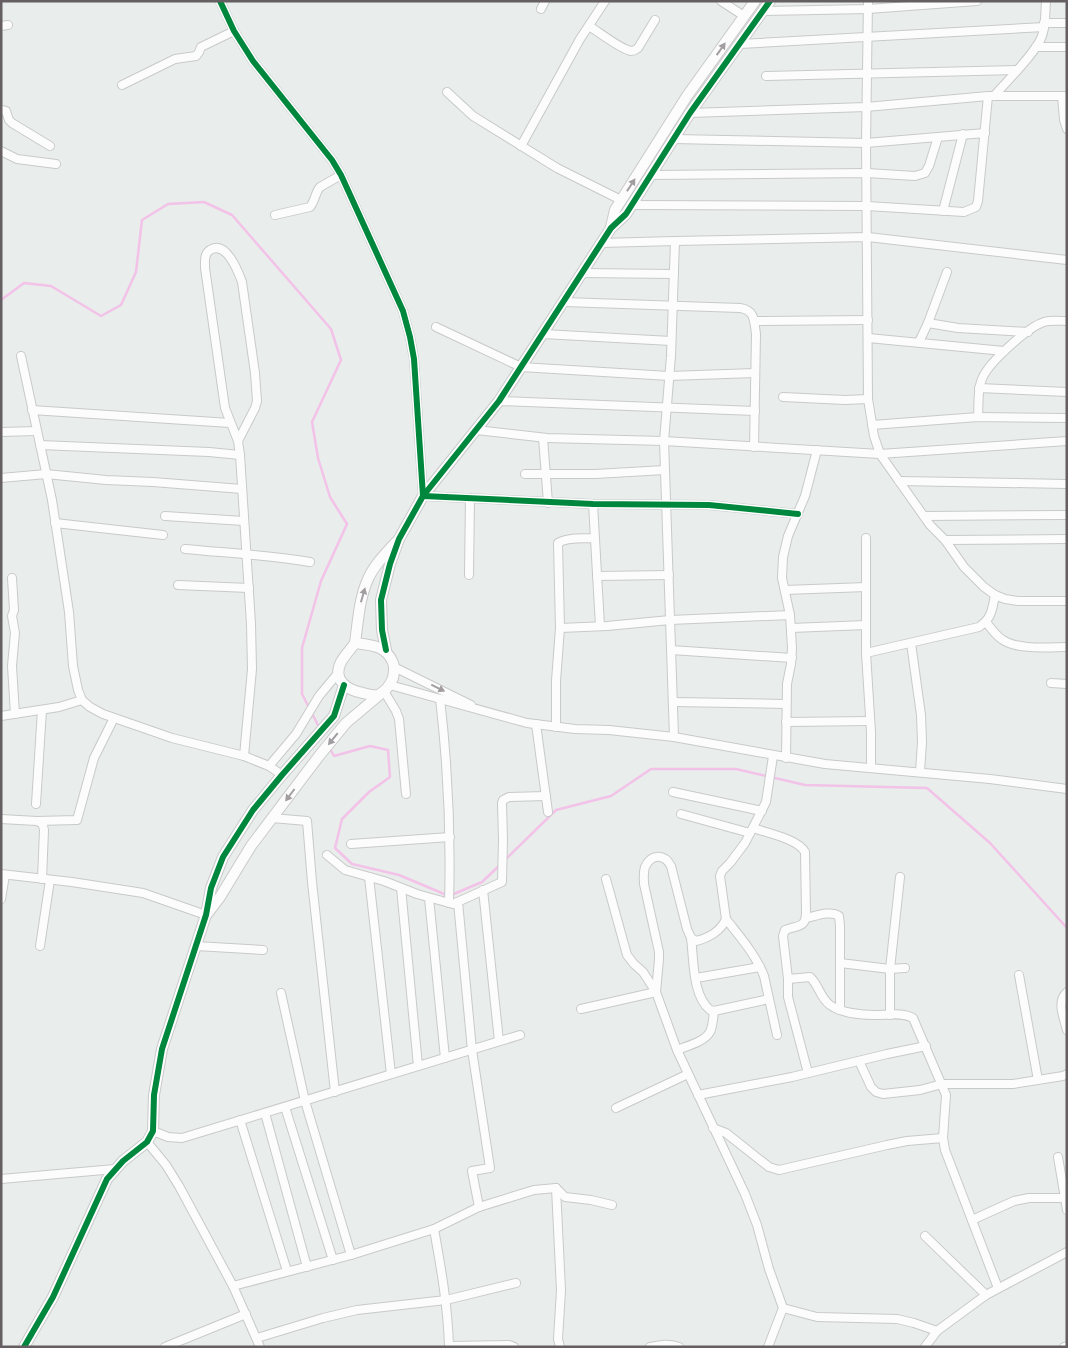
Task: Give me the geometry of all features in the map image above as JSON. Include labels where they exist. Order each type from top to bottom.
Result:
[{"type":"street","points":[[220,1],[234,31],[253,61],[332,160],[341,175],[403,311],[414,359],[423,496]]},
{"type":"street","points":[[541,9],[545,1]]},
{"type":"street","points":[[521,146],[568,61],[606,1]]},
{"type":"street","points":[[721,1],[744,16]]},
{"type":"street","points":[[611,228],[615,210],[621,200],[688,96],[755,1]]},
{"type":"street","points":[[206,915],[220,897],[251,846],[319,756],[346,722],[387,688],[394,675],[394,667],[386,650],[382,630],[381,600],[390,564],[399,539],[423,496],[499,401],[611,228],[626,214],[690,113],[770,1]]},
{"type":"street","points":[[764,11],[978,1]]},
{"type":"street","points":[[632,205],[867,206],[964,212],[971,210],[976,207],[978,201],[991,96],[1017,70],[1036,47],[1042,36],[1046,1]]},
{"type":"street","points":[[868,5],[866,107],[868,399],[872,425],[880,454],[930,525],[945,540],[964,567],[984,587],[1005,599],[1067,602]]},
{"type":"street","points":[[589,26],[631,51],[638,48],[655,20]]},
{"type":"street","points":[[740,44],[1067,23]]},
{"type":"street","points":[[122,85],[175,59],[196,56],[202,46],[234,31]]},
{"type":"street","points":[[1036,47],[1067,47]]},
{"type":"street","points":[[766,76],[1017,70]]},
{"type":"street","points":[[447,92],[473,116],[556,168],[621,200]]},
{"type":"street","points":[[690,113],[866,107],[991,96],[1065,96],[1064,120],[1067,129]]},
{"type":"street","points":[[1,110],[6,111],[12,123],[50,146]]},
{"type":"street","points":[[674,139],[866,143],[985,133]]},
{"type":"street","points":[[943,211],[963,134]]},
{"type":"street","points":[[651,175],[867,173],[915,176],[925,173],[938,137]]},
{"type":"street","points":[[1,151],[17,158],[56,164]]},
{"type":"street","points":[[275,215],[310,207],[313,204],[318,189],[341,175]]},
{"type":"street","points":[[601,243],[868,238],[1067,260]]},
{"type":"street","points":[[674,737],[664,441],[675,241]]},
{"type":"street","points":[[238,441],[257,401],[255,373],[239,272],[228,255],[217,247],[207,252],[205,268],[225,408],[238,441],[240,455],[251,624],[252,669],[244,756]]},
{"type":"street","points":[[582,272],[674,274]]},
{"type":"street","points":[[919,342],[947,272]]},
{"type":"street","points":[[564,302],[746,309],[750,311],[753,316],[756,334],[754,446]]},
{"type":"street","points":[[754,321],[868,320]]},
{"type":"street","points":[[978,417],[979,388],[985,371],[1004,351],[1037,325],[1051,320],[1067,321]]},
{"type":"street","points":[[928,323],[958,328],[1028,332]]},
{"type":"street","points":[[436,327],[521,367],[669,376],[756,373]]},
{"type":"street","points":[[542,334],[671,341]]},
{"type":"street","points":[[868,338],[1004,351]]},
{"type":"street","points":[[21,356],[55,522],[69,612],[73,666],[82,700],[103,714],[172,738],[244,756],[269,766],[282,775]]},
{"type":"street","points":[[979,388],[1067,392]]},
{"type":"street","points":[[783,397],[845,400],[868,399]]},
{"type":"street","points":[[499,401],[755,411]]},
{"type":"street","points":[[32,410],[230,423]]},
{"type":"street","points":[[872,425],[978,417],[1067,418]]},
{"type":"street","points":[[476,430],[543,438],[664,441],[880,454],[1067,441]]},
{"type":"street","points":[[1,432],[37,431]]},
{"type":"street","points":[[543,438],[548,503]]},
{"type":"street","points":[[40,445],[240,455]]},
{"type":"street","points":[[786,758],[787,684],[792,658],[790,615],[782,571],[783,557],[788,536],[805,496],[817,450]]},
{"type":"street","points":[[525,474],[596,474],[665,470]]},
{"type":"street","points":[[1,478],[46,474],[242,489]]},
{"type":"street","points":[[898,481],[1067,484]]},
{"type":"street","points":[[423,496],[548,503],[729,506],[798,514]]},
{"type":"street","points":[[469,575],[470,498]]},
{"type":"street","points":[[593,504],[600,626]]},
{"type":"street","points":[[924,516],[1067,515]]},
{"type":"street","points":[[166,516],[244,521]]},
{"type":"street","points":[[55,522],[163,535]]},
{"type":"street","points":[[556,727],[556,681],[560,628],[558,543],[560,541],[594,538]]},
{"type":"street","points":[[866,538],[866,653],[871,768]]},
{"type":"street","points":[[399,539],[375,566],[368,579],[360,606],[355,644],[341,662],[340,680],[353,691],[377,695],[387,688],[440,699],[527,723],[674,737],[825,764],[990,779],[1067,789]]},
{"type":"street","points":[[945,540],[1067,539]]},
{"type":"street","points":[[185,549],[272,556],[310,562]]},
{"type":"street","points":[[597,576],[668,575]]},
{"type":"street","points":[[12,578],[14,610],[12,616],[15,632],[12,666],[15,714]]},
{"type":"street","points":[[178,585],[249,588]]},
{"type":"street","points":[[785,590],[866,587]]},
{"type":"street","points":[[866,653],[979,627],[990,618],[996,595]]},
{"type":"street","points":[[560,628],[670,620],[790,615]]},
{"type":"street","points":[[986,622],[1001,639],[1013,644],[1067,647]]},
{"type":"street","points":[[791,628],[866,624]]},
{"type":"street","points":[[911,643],[921,715],[920,772]]},
{"type":"street","points":[[355,644],[386,650]]},
{"type":"street","points":[[671,650],[792,658]]},
{"type":"street","points":[[394,667],[490,714]]},
{"type":"street","points":[[269,766],[296,734],[319,696],[339,672]]},
{"type":"street","points":[[1050,683],[1067,684]]},
{"type":"street","points":[[24,1347],[53,1297],[107,1179],[123,1160],[147,1142],[153,1131],[154,1095],[162,1050],[206,915],[211,888],[223,858],[253,810],[334,716],[344,685]]},
{"type":"street","points":[[387,688],[399,719],[406,794]]},
{"type":"street","points":[[440,699],[445,741],[450,837],[449,903]]},
{"type":"street","points":[[1,716],[59,708],[82,700]]},
{"type":"street","points":[[673,702],[786,704]]},
{"type":"street","points":[[36,804],[42,710]]},
{"type":"street","points":[[1,819],[37,821],[77,820],[94,758],[114,718]]},
{"type":"street","points":[[786,722],[870,721]]},
{"type":"street","points":[[536,724],[548,812]]},
{"type":"street","points":[[773,756],[766,802],[745,844],[722,871],[720,876],[726,919],[745,943],[764,976],[777,1035]]},
{"type":"street","points":[[673,792],[762,811]]},
{"type":"street","points":[[327,855],[345,870],[453,904],[502,882],[503,800],[510,797],[546,796]]},
{"type":"street","points":[[681,814],[792,842],[805,852],[805,922],[783,932],[782,936],[788,979],[788,997],[808,1073]]},
{"type":"street","points":[[272,818],[306,821],[335,1092]]},
{"type":"street","points":[[37,821],[42,822],[44,830],[46,880],[40,946]]},
{"type":"street","points":[[351,844],[450,837]]},
{"type":"street","points":[[656,992],[659,952],[643,874],[649,861],[656,857],[664,857],[671,866],[691,938],[696,978],[702,1001],[710,1010],[714,1011],[769,999]]},
{"type":"street","points":[[1,899],[3,874],[144,894],[206,915]]},
{"type":"street","points":[[369,877],[391,1074]]},
{"type":"street","points":[[890,1014],[890,969],[900,877]]},
{"type":"street","points":[[606,879],[627,955],[643,972],[656,992],[677,1050],[745,1194],[757,1225],[769,1269],[783,1308],[768,1347]]},
{"type":"street","points":[[401,888],[418,1066]]},
{"type":"street","points":[[483,890],[499,1041]]},
{"type":"street","points":[[429,898],[445,1058]]},
{"type":"street","points":[[458,902],[472,1050],[490,1168],[472,1171],[479,1206]]},
{"type":"street","points":[[806,918],[831,913],[839,916],[840,1010]]},
{"type":"street","points":[[691,938],[696,941],[702,939],[720,929],[726,919]]},
{"type":"street","points":[[196,946],[263,950]]},
{"type":"street","points":[[840,962],[890,969],[905,968]]},
{"type":"street","points":[[696,978],[760,967]]},
{"type":"street","points":[[1019,976],[1038,1080]]},
{"type":"street","points":[[788,979],[810,977],[815,982],[823,998],[831,1006],[840,1010],[872,1015],[906,1015],[913,1018],[946,1095],[943,1138],[945,1150],[998,1288]]},
{"type":"street","points":[[581,1009],[656,992]]},
{"type":"street","points":[[1067,992],[1062,996],[1061,1002],[1067,1030]]},
{"type":"street","points":[[281,993],[305,1101],[351,1255]]},
{"type":"street","points":[[677,1050],[707,1035],[712,1027],[714,1011]]},
{"type":"street","points":[[153,1131],[168,1137],[182,1138],[520,1035]]},
{"type":"street","points":[[698,1095],[808,1073],[926,1046]]},
{"type":"street","points":[[859,1060],[871,1087],[879,1094],[920,1090],[942,1084],[1001,1084],[1038,1080],[1067,1074]]},
{"type":"street","points":[[616,1108],[688,1074]]},
{"type":"street","points":[[285,1107],[333,1260]]},
{"type":"street","points":[[265,1113],[307,1267]]},
{"type":"street","points":[[240,1120],[287,1271]]},
{"type":"street","points":[[713,1128],[726,1133],[769,1167],[779,1170],[791,1169],[836,1156],[887,1145],[943,1138]]},
{"type":"street","points":[[147,1142],[166,1165],[233,1286],[260,1347]]},
{"type":"street","points":[[1058,1157],[1067,1210]]},
{"type":"street","points":[[1,1179],[115,1169]]},
{"type":"street","points":[[233,1286],[351,1255],[434,1229],[479,1206],[534,1190],[556,1188]]},
{"type":"street","points":[[556,1188],[565,1197],[583,1198],[612,1205]]},
{"type":"street","points":[[556,1188],[561,1290],[558,1338],[560,1347]]},
{"type":"street","points":[[972,1220],[1014,1201],[1029,1198],[1066,1198]]},
{"type":"street","points":[[434,1229],[446,1300],[449,1346],[510,1345],[514,1347]]},
{"type":"street","points":[[925,1236],[986,1295]]},
{"type":"street","points":[[925,1347],[938,1331],[986,1295],[1067,1252]]},
{"type":"street","points":[[257,1338],[357,1310],[446,1300],[516,1283]]},
{"type":"street","points":[[783,1308],[817,1317],[897,1319],[938,1331]]},
{"type":"street","points":[[165,1347],[246,1314]]},
{"type":"street","points":[[650,1347],[662,1344],[679,1347]]},
{"type":"waterway","points":[[1,300],[24,283],[51,286],[101,316],[121,305],[136,272],[142,220],[168,204],[204,202],[232,215],[331,329],[341,360],[312,422],[318,458],[330,497],[347,524],[321,581],[302,648],[302,694],[320,729]]},
{"type":"waterway","points":[[329,747],[334,756],[370,746],[388,750],[390,777],[369,792],[342,819],[335,848],[352,864],[399,875],[449,896],[482,882],[500,865]]},
{"type":"waterway","points":[[504,861],[556,810],[611,796],[651,769],[736,769],[805,785],[927,788],[990,843],[1067,928]]},
{"type":"cycle path","points":[[220,1],[234,31],[253,61],[332,160],[341,175],[403,311],[414,359],[423,496],[593,504],[709,505],[798,514]]},
{"type":"cycle path","points":[[386,650],[382,630],[381,600],[390,564],[399,539],[423,496],[499,401],[611,228],[626,214],[690,113],[770,1]]},
{"type":"cycle path","points":[[24,1347],[53,1297],[107,1179],[123,1161],[147,1142],[153,1131],[154,1095],[162,1049],[206,915],[211,888],[223,857],[253,810],[334,716],[344,685]]}]
